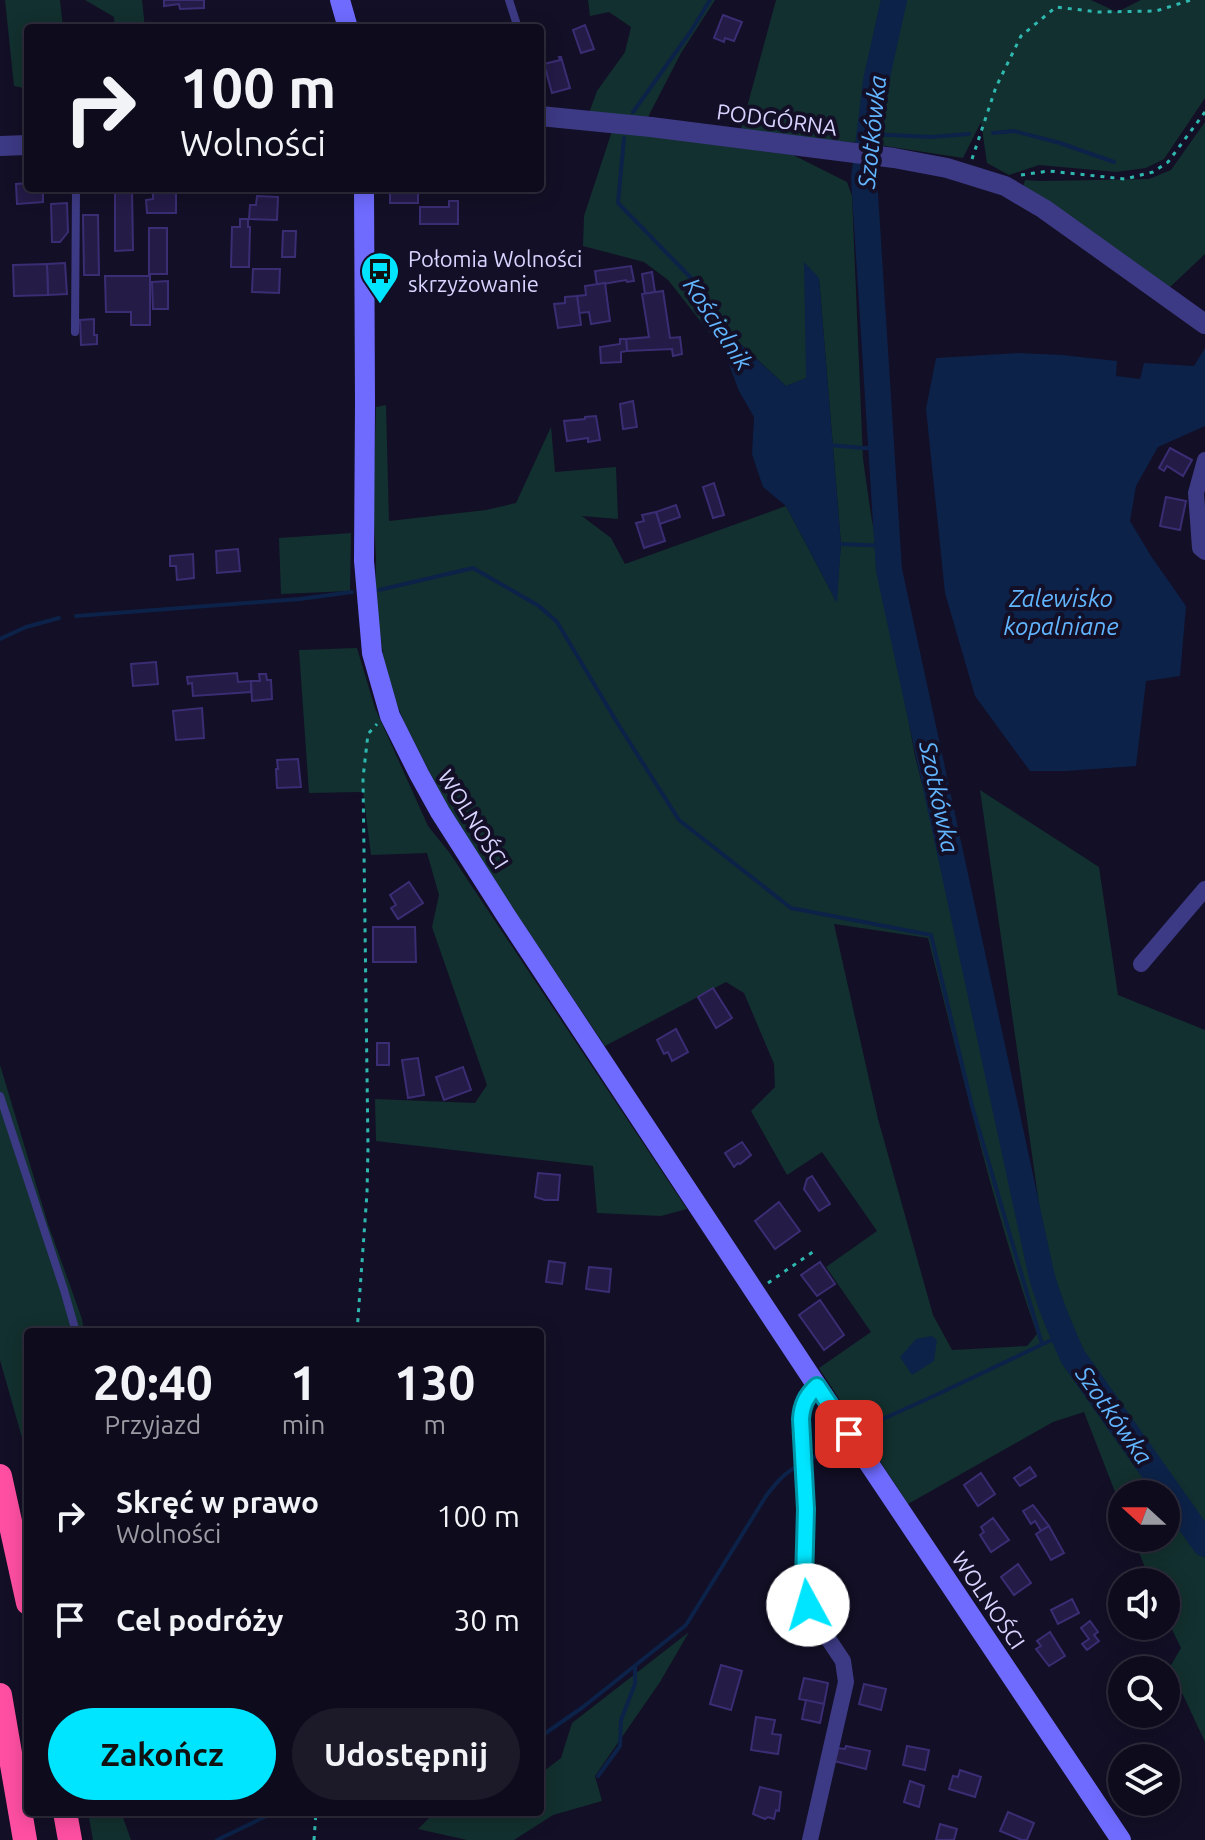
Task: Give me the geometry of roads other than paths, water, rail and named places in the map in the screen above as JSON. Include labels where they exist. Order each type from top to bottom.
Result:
[{"type":"highway","points":[[0,1476],[24,1585]]},
{"type":"highway","points":[[0,1695],[25,1840]]},
{"type":"highway","points":[[66,1816],[70,1840]]},
{"type":"main road","points":[[340,0],[347,24]]},
{"type":"main road","name":"WOLNOŚCI","points":[[364,192],[364,561],[372,653],[390,716],[440,812],[755,1292],[809,1395],[1121,1840]]},
{"type":"street","name":"PODGÓRNA","points":[[544,112],[894,158],[947,168],[1005,186],[1044,209],[1205,324]]},
{"type":"street","points":[[0,146],[24,145]]},
{"type":"street","points":[[1205,460],[1196,493],[1200,548],[1205,552]]},
{"type":"street","points":[[1141,964],[1205,889]]},
{"type":"street","points":[[809,1395],[803,1463],[805,1593],[817,1622],[843,1661],[846,1682],[810,1840]]},
{"type":"lane","points":[[509,0],[517,24]]},
{"type":"lane","points":[[75,332],[76,192]]},
{"type":"lane","points":[[0,1096],[75,1328]]},
{"type":"water","points":[[804,262],[819,278],[841,544],[837,603],[786,506],[763,487],[752,454],[754,417],[739,391],[724,351],[726,331],[786,386],[806,378]]},
{"type":"water","name":"Zalewisko kopalniane","points":[[1205,348],[1205,426],[1158,447],[1136,486],[1130,521],[1186,606],[1180,676],[1146,681],[1136,766],[1030,771],[975,696],[945,593],[926,409],[936,358],[1018,353],[1062,355],[1117,361],[1116,376],[1140,379],[1144,363],[1194,366]]},
{"type":"water","points":[[932,1336],[937,1340],[934,1361],[912,1375],[900,1357],[916,1339]]},
{"type":"waterway","name":"Kościelnik","points":[[633,112],[710,0]]},
{"type":"waterway","name":"Szotkówka","points":[[894,0],[876,81],[864,178],[889,570],[1048,1295],[1073,1357],[1205,1544]]},
{"type":"waterway","points":[[993,133],[1014,131],[1114,162]]},
{"type":"waterway","points":[[869,134],[931,137],[969,134]]},
{"type":"waterway","name":"Kościelnik","points":[[624,138],[618,203],[693,280],[728,335]]},
{"type":"waterway","name":"Kościelnik","points":[[829,445],[881,448]]},
{"type":"waterway","points":[[841,544],[887,546]]},
{"type":"waterway","points":[[379,590],[473,568],[539,606],[557,622],[679,820],[791,908],[931,935],[972,1106],[1042,1344]]},
{"type":"waterway","points":[[76,616],[300,599],[352,592]]},
{"type":"waterway","points":[[0,639],[26,627],[59,618]]},
{"type":"waterway","points":[[865,1427],[1062,1335]]},
{"type":"waterway","points":[[806,1462],[838,1444]]},
{"type":"waterway","points":[[544,1734],[686,1625],[766,1496],[780,1479],[798,1466]]},
{"type":"waterway","points":[[598,1776],[620,1746],[621,1720],[635,1684],[635,1666]]},
{"type":"waterway","points":[[217,1840],[267,1816]]},
{"type":"place","name":"Połomia Wolności skrzyżowanie","points":[[380,305]]}]
